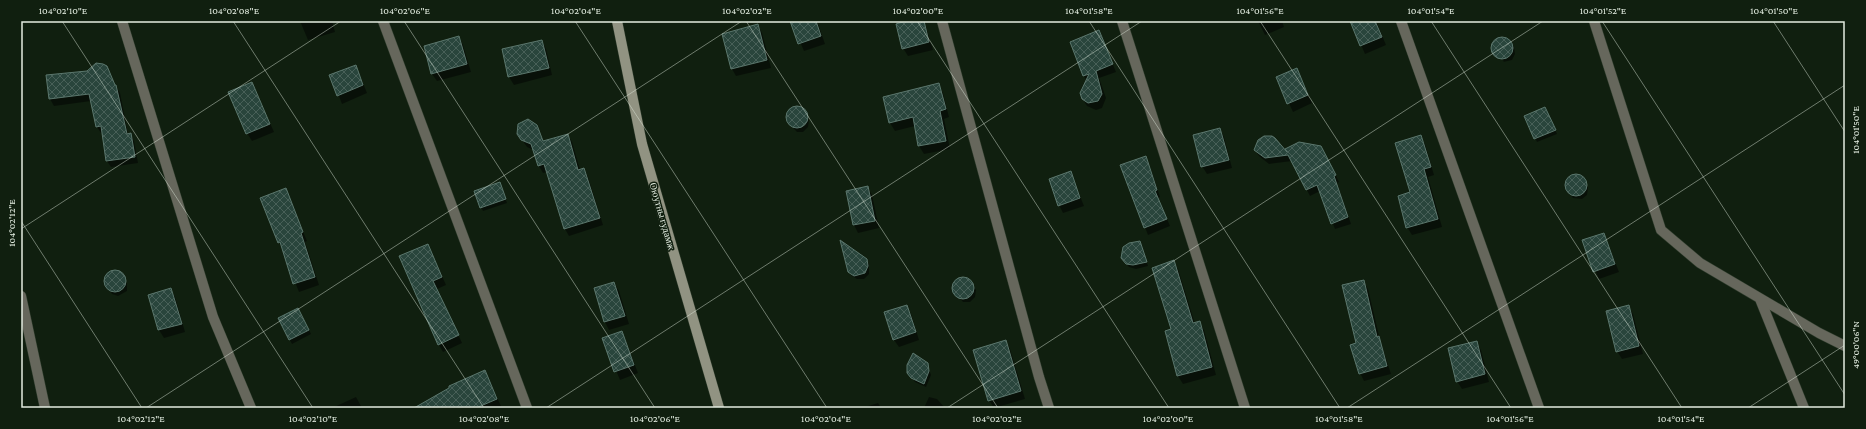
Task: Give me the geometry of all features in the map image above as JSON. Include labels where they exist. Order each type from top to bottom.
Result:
[{"type":"street","points":[[122,21],[213,317],[252,408]]},
{"type":"street","points":[[383,21],[527,408]]},
{"type":"street","name":"Оюутны гудамж","points":[[617,21],[642,144],[719,408]]},
{"type":"street","points":[[942,21],[1039,377],[1049,408]]},
{"type":"street","points":[[1122,21],[1245,408]]},
{"type":"street","points":[[1401,21],[1539,408]]},
{"type":"street","points":[[1594,21],[1661,230],[1700,263],[1819,334],[1845,346]]},
{"type":"street","points":[[21,296],[45,408]]},
{"type":"street","points":[[1760,299],[1804,408]]},
{"type":"building","points":[[790,21],[816,21],[821,36],[798,44]]},
{"type":"building","points":[[906,21],[924,21],[929,42],[902,49],[896,24]]},
{"type":"building","points":[[1350,21],[1375,21],[1382,37],[1360,46]]},
{"type":"building","points":[[758,24],[767,60],[731,69],[722,34]]},
{"type":"building","points":[[1099,30],[1113,64],[1096,71],[1102,94],[1098,101],[1088,103],[1082,99],[1080,93],[1089,74],[1083,76],[1070,42]]},
{"type":"building","points":[[459,36],[467,64],[431,74],[424,46]]},
{"type":"building","points":[[1502,37],[1510,40],[1513,48],[1510,56],[1502,59],[1494,56],[1491,48],[1494,40]]},
{"type":"building","points":[[542,40],[549,68],[508,77],[502,49]]},
{"type":"building","points":[[96,63],[107,66],[116,85],[127,134],[131,133],[135,157],[106,161],[101,126],[96,127],[89,94],[49,99],[46,75],[87,71]]},
{"type":"building","points":[[356,65],[363,85],[337,96],[329,75]]},
{"type":"building","points":[[1297,68],[1308,95],[1287,104],[1276,77]]},
{"type":"building","points":[[252,82],[270,124],[246,134],[228,92]]},
{"type":"building","points":[[939,83],[946,109],[940,111],[946,141],[918,146],[913,117],[889,123],[883,97]]},
{"type":"building","points":[[797,106],[805,109],[808,117],[805,125],[797,128],[789,125],[786,117],[789,109]]},
{"type":"building","points":[[1545,107],[1556,130],[1534,139],[1524,116]]},
{"type":"building","points":[[528,119],[537,125],[543,141],[568,134],[578,170],[584,168],[600,218],[564,229],[544,164],[538,166],[531,144],[521,140],[517,134],[518,124]]},
{"type":"building","points":[[1220,128],[1229,160],[1201,167],[1193,135]]},
{"type":"building","points":[[1421,135],[1431,167],[1424,169],[1438,219],[1406,228],[1398,196],[1410,192],[1395,143]]},
{"type":"building","points":[[1264,136],[1272,136],[1275,138],[1287,152],[1285,149],[1299,142],[1321,146],[1336,175],[1334,176],[1348,217],[1331,224],[1317,185],[1306,190],[1288,155],[1265,158],[1254,150],[1258,140]]},
{"type":"building","points":[[1146,156],[1157,190],[1155,191],[1167,219],[1144,228],[1120,165]]},
{"type":"building","points":[[1071,171],[1080,198],[1058,206],[1049,179]]},
{"type":"building","points":[[1576,174],[1584,177],[1587,185],[1584,193],[1576,196],[1568,193],[1565,185],[1568,177]]},
{"type":"building","points":[[500,182],[506,199],[480,208],[474,191]]},
{"type":"building","points":[[868,186],[875,221],[853,225],[846,191]]},
{"type":"building","points":[[286,188],[303,232],[301,233],[315,277],[293,284],[280,242],[278,243],[260,198]]},
{"type":"building","points":[[1604,233],[1615,264],[1593,272],[1582,240]]},
{"type":"building","points":[[840,240],[867,259],[868,266],[865,273],[854,276],[848,272]]},
{"type":"building","points":[[1140,241],[1147,262],[1133,265],[1126,264],[1121,258],[1123,247],[1129,243]]},
{"type":"building","points":[[428,244],[442,277],[433,281],[459,335],[438,345],[399,256]]},
{"type":"building","points":[[1174,260],[1193,323],[1200,321],[1212,367],[1177,376],[1165,331],[1171,329],[1152,268]]},
{"type":"building","points":[[115,270],[123,273],[126,281],[123,289],[115,292],[107,289],[104,281],[107,273]]},
{"type":"building","points":[[963,277],[971,280],[974,288],[971,296],[963,299],[955,296],[952,288],[955,280]]},
{"type":"building","points":[[1364,280],[1377,337],[1379,336],[1387,366],[1359,374],[1350,345],[1356,343],[1342,285]]},
{"type":"building","points":[[614,282],[625,316],[604,322],[594,288]]},
{"type":"building","points":[[171,288],[182,324],[158,330],[148,295]]},
{"type":"building","points":[[907,305],[916,332],[893,340],[884,312]]},
{"type":"building","points":[[1629,305],[1639,346],[1616,352],[1606,311]]},
{"type":"building","points":[[298,308],[309,330],[289,340],[278,318]]},
{"type":"building","points":[[622,331],[634,365],[614,372],[602,338]]},
{"type":"building","points":[[1006,340],[1021,391],[988,401],[973,350]]},
{"type":"building","points":[[1477,341],[1485,374],[1456,382],[1448,348]]},
{"type":"building","points":[[913,353],[928,363],[929,371],[924,384],[911,378],[907,373],[907,365]]},
{"type":"building","points":[[485,370],[497,399],[476,408],[414,408],[449,388],[449,386]]}]
